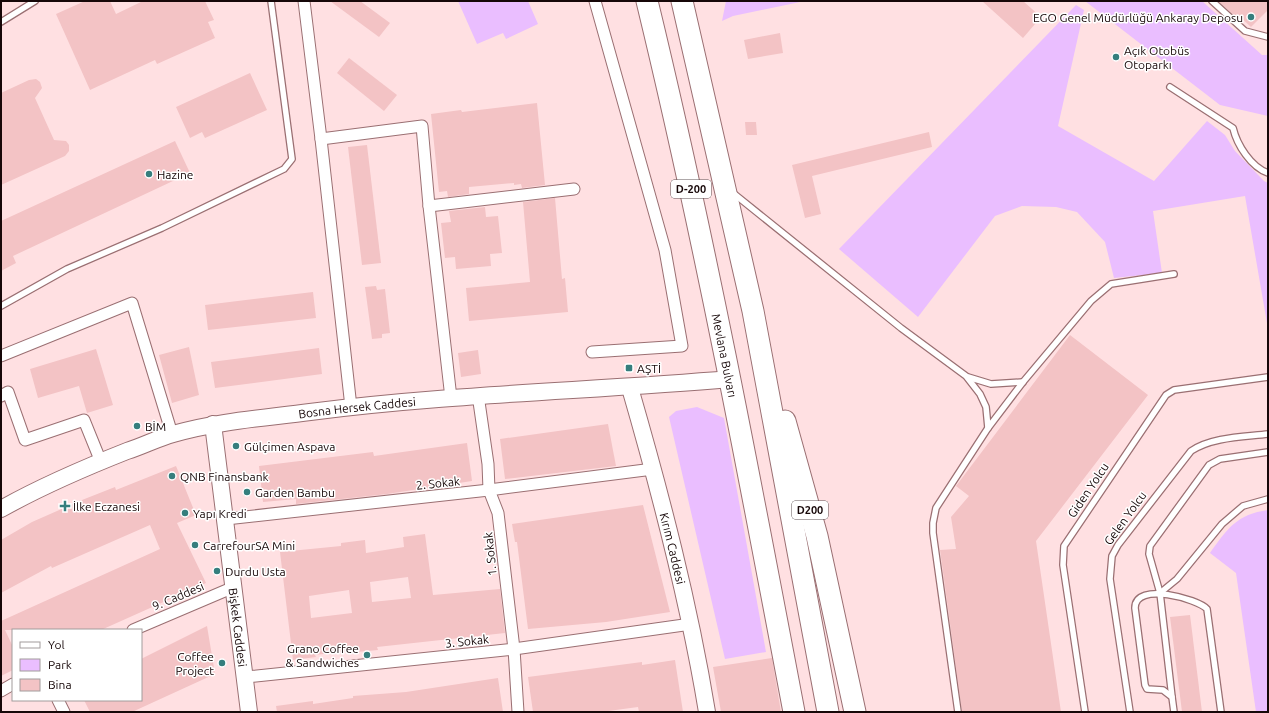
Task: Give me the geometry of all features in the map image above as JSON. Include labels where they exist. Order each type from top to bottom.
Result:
[{"type":"highway","name":"D-200","points":[[682,1],[753,311]]},
{"type":"highway","name":"Mevlana Bulvarı","points":[[646,2],[694,203],[730,379],[794,712]]},
{"type":"highway","points":[[753,311],[828,712]]},
{"type":"highway","name":"D200","points":[[753,311],[817,536],[855,712]]},
{"type":"main road","name":"Bosna Hersek Caddesi","points":[[1,509],[39,488],[101,462],[172,434],[213,424],[351,407],[478,395],[630,388],[730,379]]},
{"type":"main road","name":"Kırım Caddesi","points":[[630,388],[653,468],[691,624],[707,712]]},
{"type":"main road","name":"Bişkek Caddesi","points":[[213,424],[246,677],[249,712]]},
{"type":"street","points":[[304,1],[351,407]]},
{"type":"street","points":[[592,352],[682,346],[665,250],[598,5],[595,1]]},
{"type":"street","points":[[321,139],[422,126],[429,206],[451,398]]},
{"type":"street","points":[[429,206],[574,189]]},
{"type":"street","points":[[1,356],[132,303],[172,434]]},
{"type":"street","points":[[1,396],[8,392],[25,440],[84,420],[101,462]]},
{"type":"street","name":"1. Sokak","points":[[478,395],[488,464],[489,490],[498,513],[514,649],[518,712]]},
{"type":"street","name":"2. Sokak","points":[[226,519],[489,490],[653,468]]},
{"type":"street","name":"9. Caddesi","points":[[135,629],[234,587]]},
{"type":"street","name":"3. Sokak","points":[[246,677],[514,649],[691,624]]},
{"type":"street","points":[[1,691],[12,685]]},
{"type":"street","points":[[58,701],[64,712]]},
{"type":"lane","points":[[1,22],[35,1]]},
{"type":"lane","points":[[1,306],[67,269],[162,228],[284,170],[292,159],[271,1]]},
{"type":"lane","points":[[1212,1],[1244,31],[1268,37]]},
{"type":"lane","points":[[1170,87],[1233,128],[1236,141],[1260,170],[1268,172]]},
{"type":"lane","points":[[725,187],[901,328],[966,376],[980,394],[986,407],[988,428]]},
{"type":"lane","points":[[958,712],[933,523],[936,508],[988,428],[1022,382],[1091,301],[1111,284],[1174,274]]},
{"type":"lane","points":[[966,376],[991,384],[1022,382]]},
{"type":"lane","name":"Giden Yolcu","points":[[1085,712],[1063,565],[1064,546],[1166,395],[1174,390],[1268,377]]},
{"type":"lane","name":"Gelen Yolcu","points":[[1130,712],[1110,579],[1114,551],[1125,533],[1191,451],[1199,446],[1211,442],[1268,434]]},
{"type":"lane","points":[[1174,712],[1160,593],[1149,554],[1150,546],[1204,470],[1214,462],[1220,459],[1268,452]]},
{"type":"lane","points":[[1160,593],[1177,579],[1222,524],[1243,506],[1268,499]]},
{"type":"lane","points":[[1172,697],[1163,690],[1147,689],[1145,686],[1135,608],[1135,601],[1141,595],[1160,593],[1198,603],[1207,609],[1221,712]]},
{"type":"green space","points":[[458,1],[528,1],[538,24],[506,39],[503,33],[477,44]]},
{"type":"green space","points":[[726,1],[805,1],[733,16],[722,21]]},
{"type":"green space","points":[[1085,1],[1202,1],[1262,55],[1268,55],[1268,116],[1220,105]]},
{"type":"green space","points":[[1076,5],[1084,10],[1058,126],[1154,181],[1207,121],[1225,135],[1235,151],[1264,181],[1268,183],[1268,329],[1245,196],[1153,211],[1162,273],[1114,278],[1105,242],[1077,212],[1056,207],[1022,206],[995,216],[918,317],[839,249]]},
{"type":"green space","points":[[697,407],[724,418],[766,652],[725,659],[669,417],[676,411]]},
{"type":"green space","points":[[1268,510],[1268,712],[1256,712],[1236,573],[1210,553],[1234,524],[1248,515]]},
{"type":"building","points":[[85,1],[110,1],[116,14],[143,1],[205,1],[214,20],[208,22],[215,38],[157,64],[155,60],[90,90],[56,14]]},
{"type":"building","points":[[330,1],[360,1],[390,23],[379,37]]},
{"type":"building","points":[[982,1],[1023,1],[1041,17],[1023,38]]},
{"type":"building","name":"EGO Genel Müdürlüğü Ankaray Deposu","points":[[1218,1],[1268,1],[1268,10],[1251,27],[1237,14],[1235,16]]},
{"type":"building","points":[[780,33],[783,53],[748,59],[744,40]]},
{"type":"building","points":[[349,58],[397,95],[384,111],[337,73]]},
{"type":"building","points":[[250,73],[267,110],[205,138],[202,132],[190,138],[176,107]]},
{"type":"building","points":[[36,79],[40,82],[42,88],[35,98],[54,140],[66,141],[69,145],[69,151],[65,156],[1,185],[1,93],[29,80]]},
{"type":"building","points":[[537,103],[545,185],[522,188],[521,184],[514,185],[514,183],[469,187],[469,194],[448,197],[447,191],[439,192],[431,114],[461,110],[462,112]]},
{"type":"building","points":[[745,122],[756,122],[757,135],[746,135]]},
{"type":"building","points":[[929,132],[932,147],[812,176],[821,214],[805,218],[792,165]]},
{"type":"building","points":[[175,141],[190,173],[13,256],[16,263],[1,271],[1,221]]},
{"type":"building","points":[[367,145],[381,263],[362,265],[348,147]]},
{"type":"building","points":[[555,198],[562,279],[565,278],[568,312],[469,321],[466,288],[530,282],[523,202]]},
{"type":"building","points":[[485,207],[486,217],[498,216],[502,253],[490,254],[491,266],[456,269],[455,257],[445,258],[441,223],[451,222],[449,211]]},
{"type":"building","points":[[376,286],[377,290],[385,289],[390,333],[382,334],[382,338],[372,339],[365,287]]},
{"type":"building","points":[[313,292],[316,318],[208,330],[205,305]]},
{"type":"building","points":[[1070,335],[1148,395],[1036,541],[1061,712],[962,712],[940,550],[956,549],[951,517],[969,496],[956,486]]},
{"type":"building","points":[[189,347],[199,395],[172,403],[159,355]]},
{"type":"building","points":[[319,348],[322,374],[215,388],[211,362]]},
{"type":"building","points":[[96,349],[113,405],[87,413],[79,386],[38,398],[30,369]]},
{"type":"building","points":[[478,350],[481,374],[461,377],[458,353]]},
{"type":"building","points":[[608,424],[616,466],[505,479],[500,439]]},
{"type":"building","points":[[467,443],[472,481],[387,494],[296,504],[296,499],[263,502],[259,466],[373,452],[374,456]]},
{"type":"building","points":[[176,466],[196,515],[177,523],[206,583],[103,629],[5,630],[12,645],[12,670],[1,676],[1,621],[160,549],[150,525],[52,568],[51,566],[1,593],[1,540],[32,522],[82,500],[115,487],[116,490]]},
{"type":"building","points":[[643,505],[670,612],[606,622],[528,629],[517,542],[515,542],[512,524]]},
{"type":"building","points":[[425,534],[433,595],[500,589],[505,633],[377,647],[378,650],[357,652],[356,650],[315,655],[316,657],[293,660],[280,552],[341,546],[341,543],[365,540],[366,553],[404,547],[403,537]],"holes":[[[408,577],[411,598],[372,602],[370,582]],[[349,590],[352,613],[311,618],[309,596]]]},
{"type":"building","points":[[1190,615],[1202,712],[1182,712],[1170,617]]},
{"type":"building","points":[[207,626],[215,674],[132,712],[90,712],[84,701],[142,701],[142,658]]},
{"type":"building","points":[[772,658],[781,712],[721,712],[713,667]]},
{"type":"building","points":[[675,660],[683,712],[639,712],[638,707],[601,712],[533,712],[528,677],[642,662],[642,665]]},
{"type":"building","points":[[498,678],[503,712],[277,712],[276,706],[313,701],[313,704],[353,698],[353,696],[406,692]]},
{"type":"place","name":"EGO Genel Müdürlüğü Ankaray Deposu","points":[[1251,17]]},
{"type":"place","name":"Açık Otobüs Otoparkı","points":[[1116,57]]},
{"type":"place","name":"Hazine","points":[[149,174]]},
{"type":"place","name":"AŞTİ","points":[[629,368]]},
{"type":"place","name":"BİM","points":[[137,426]]},
{"type":"place","name":"Gülçimen Aspava","points":[[236,446]]},
{"type":"place","name":"QNB Finansbank","points":[[172,476]]},
{"type":"place","name":"Garden Bambu","points":[[247,492]]},
{"type":"place","name":"İlke Eczanesi","points":[[65,506]]},
{"type":"place","name":"Yapı Kredi","points":[[185,513]]},
{"type":"place","name":"CarrefourSA Mini","points":[[195,545]]},
{"type":"place","name":"Durdu Usta","points":[[217,571]]},
{"type":"place","name":"Grano Coffee & Sandwiches","points":[[367,655]]},
{"type":"place","name":"Coffee Project","points":[[222,663]]}]
